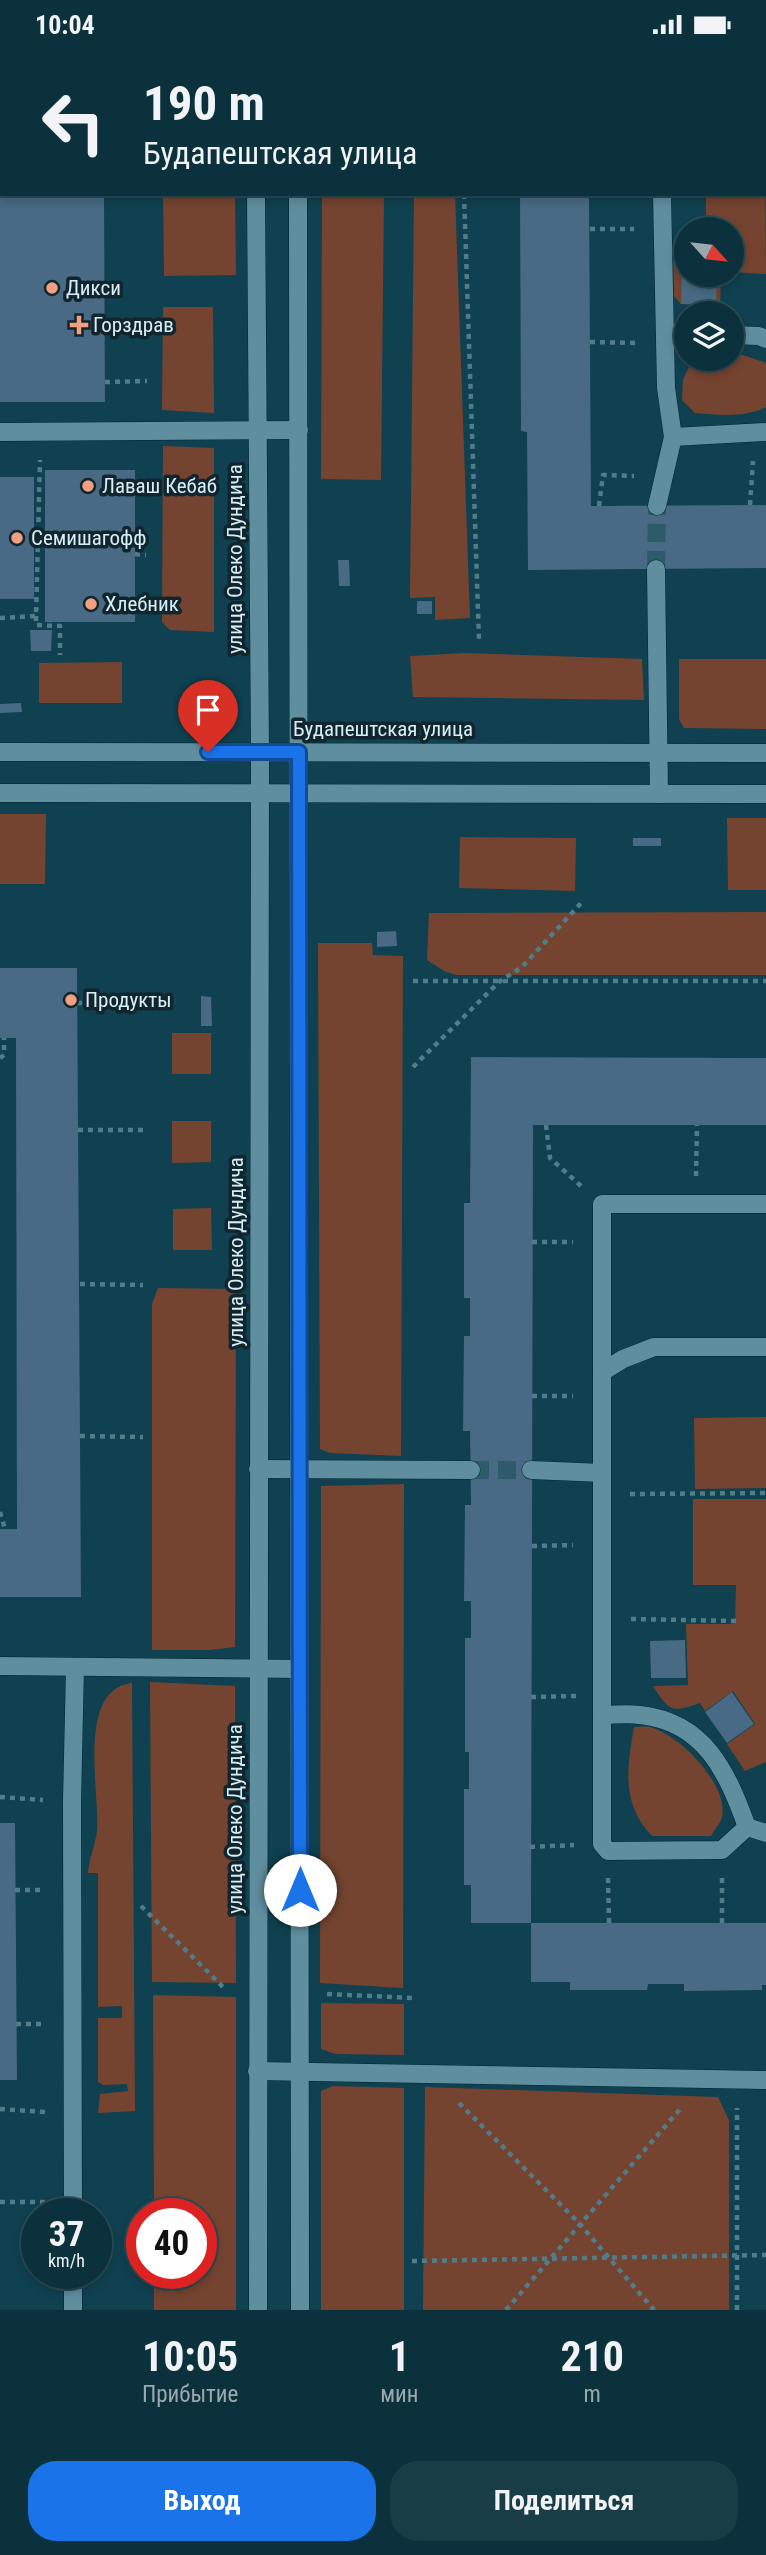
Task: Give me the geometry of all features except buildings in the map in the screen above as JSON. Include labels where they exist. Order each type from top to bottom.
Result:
[{"type":"street","name":"улица Олеко Дундича","points":[[256,196],[260,751],[258,2310]]},
{"type":"street","points":[[298,196],[300,2310]]},
{"type":"street","points":[[657,506],[673,437],[666,388],[662,196]]},
{"type":"street","points":[[744,335],[766,339]]},
{"type":"street","points":[[666,338],[674,336]]},
{"type":"street","points":[[0,432],[299,431]]},
{"type":"street","points":[[673,437],[760,432]]},
{"type":"street","points":[[656,569],[659,793]]},
{"type":"street","name":"Будапештская улица","points":[[0,752],[766,753]]},
{"type":"street","points":[[0,793],[766,794]]},
{"type":"street","points":[[747,1827],[722,1850],[605,1847],[602,1715],[602,1204],[766,1204]]},
{"type":"street","points":[[601,1372],[623,1359],[654,1347],[766,1347]]},
{"type":"street","points":[[258,1469],[471,1470]]},
{"type":"street","points":[[531,1470],[602,1473]]},
{"type":"street","points":[[0,1666],[299,1669]]},
{"type":"street","points":[[73,2198],[72,1775],[75,1667]]},
{"type":"street","points":[[602,1715],[639,1715],[667,1720],[693,1733],[712,1755],[737,1799],[747,1827]]},
{"type":"street","points":[[747,1827],[766,1833]]},
{"type":"street","points":[[257,2071],[766,2080]]},
{"type":"street","points":[[73,2289],[73,2310]]},
{"type":"path","points":[[464,196],[479,641]]},
{"type":"path","points":[[590,229],[663,229]]},
{"type":"path","points":[[590,342],[666,338]]},
{"type":"path","points":[[105,382],[147,381]]},
{"type":"path","points":[[40,432],[36,625],[60,626],[60,655]]},
{"type":"path","points":[[750,505],[760,432]]},
{"type":"path","points":[[600,506],[603,475],[664,477]]},
{"type":"path","points":[[135,554],[146,555]]},
{"type":"path","points":[[0,618],[36,617]]},
{"type":"path","points":[[413,1067],[500,981],[522,967],[583,901]]},
{"type":"path","points":[[413,981],[766,981]]},
{"type":"path","points":[[77,1003],[152,1002]]},
{"type":"path","points":[[0,1058],[4,1055],[4,1038]]},
{"type":"path","points":[[546,1125],[550,1158],[602,1204]]},
{"type":"path","points":[[696,1204],[697,1125]]},
{"type":"path","points":[[78,1130],[148,1130]]},
{"type":"path","points":[[532,1242],[602,1242]]},
{"type":"path","points":[[80,1285],[143,1285]]},
{"type":"path","points":[[532,1397],[602,1396]]},
{"type":"path","points":[[80,1436],[143,1437]]},
{"type":"path","points":[[602,1494],[766,1493]]},
{"type":"path","points":[[0,1512],[5,1529]]},
{"type":"path","points":[[531,1545],[602,1545]]},
{"type":"path","points":[[602,1618],[736,1621]]},
{"type":"path","points":[[531,1697],[602,1695]]},
{"type":"path","points":[[0,1797],[72,1802]]},
{"type":"path","points":[[530,1847],[605,1847],[609,1923]]},
{"type":"path","points":[[722,1850],[722,1923]]},
{"type":"path","points":[[141,1906],[225,1989]]},
{"type":"path","points":[[320,1994],[413,1998]]},
{"type":"path","points":[[506,2310],[685,2103],[713,2079]]},
{"type":"path","points":[[737,2080],[737,2310]]},
{"type":"path","points":[[451,2095],[579,2223],[654,2310]]},
{"type":"path","points":[[0,2109],[73,2112]]},
{"type":"path","points":[[0,2202],[21,2204]]},
{"type":"path","points":[[412,2261],[766,2255]]},
{"type":"shaded area","points":[[163,196],[235,196],[236,275],[164,276]]},
{"type":"shaded area","points":[[322,196],[384,196],[381,480],[321,479]]},
{"type":"shaded area","points":[[414,196],[455,196],[470,618],[435,620],[435,597],[410,598]]},
{"type":"shaded area","points":[[706,196],[765,196],[766,274],[744,273],[744,217],[706,217]]},
{"type":"shaded area","points":[[673,248],[674,287],[721,287],[720,301],[678,301],[674,296]]},
{"type":"shaded area","points":[[163,307],[213,307],[214,413],[162,410]]},
{"type":"shaded area","points":[[744,355],[766,363],[766,407],[740,414],[695,413],[682,400],[683,379],[687,371],[744,371]]},
{"type":"shaded area","points":[[163,446],[214,448],[214,632],[170,630],[162,622]]},
{"type":"shaded area","points":[[465,653],[642,659],[644,700],[413,697],[410,656]]},
{"type":"shaded area","points":[[679,659],[766,659],[766,729],[684,728],[679,719]]},
{"type":"shaded area","points":[[122,662],[122,703],[39,703],[39,663]]},
{"type":"shaded area","points":[[0,814],[46,814],[45,884],[0,884]]},
{"type":"shaded area","points":[[727,818],[766,818],[766,890],[728,890]]},
{"type":"shaded area","points":[[460,837],[576,838],[575,891],[459,888]]},
{"type":"shaded area","points":[[766,912],[766,975],[456,975],[427,960],[429,913]]},
{"type":"shaded area","points":[[318,943],[372,943],[373,955],[403,956],[401,1456],[330,1453],[320,1449]]},
{"type":"shaded area","points":[[172,1033],[211,1033],[211,1074],[172,1074]]},
{"type":"shaded area","points":[[172,1121],[211,1121],[211,1162],[172,1163]]},
{"type":"shaded area","points":[[211,1208],[212,1250],[173,1250],[173,1209]]},
{"type":"shaded area","points":[[158,1288],[236,1289],[235,1647],[152,1650],[152,1304]]},
{"type":"shaded area","points":[[766,1417],[766,1488],[695,1489],[694,1418]]},
{"type":"shaded area","points":[[404,1484],[403,1988],[320,1983],[321,1486]]},
{"type":"shaded area","points":[[693,1499],[766,1499],[766,1762],[745,1771],[727,1744],[755,1724],[733,1691],[705,1711],[700,1703],[672,1708],[663,1701],[653,1686],[688,1685],[686,1624],[735,1624],[736,1585],[693,1585]]},
{"type":"shaded area","points":[[150,1682],[235,1686],[236,1983],[152,1982]]},
{"type":"shaded area","points":[[132,1683],[135,2111],[98,2113],[100,2094],[128,2091],[127,2084],[103,2085],[98,2082],[98,2018],[122,2018],[122,2006],[98,2007],[98,1873],[88,1873],[97,1831],[95,1745],[97,1722],[103,1703],[115,1689]]},
{"type":"shaded area","points":[[634,1727],[650,1727],[675,1740],[700,1763],[710,1777],[722,1804],[721,1819],[711,1836],[652,1836],[642,1824],[635,1811],[629,1785],[628,1771]]},
{"type":"shaded area","points":[[153,1995],[236,1997],[236,2310],[154,2310],[154,2289],[217,2289],[217,2198],[154,2198]]},
{"type":"shaded area","points":[[321,2003],[404,2004],[404,2055],[335,2054],[321,2049]]},
{"type":"shaded area","points":[[333,2086],[404,2088],[404,2310],[321,2310],[321,2091]]},
{"type":"shaded area","points":[[425,2087],[718,2097],[729,2120],[729,2310],[423,2310]]},
{"type":"tunnel","points":[[656,569],[657,506]]},
{"type":"tunnel","points":[[471,1470],[531,1470]]},
{"type":"place","name":"Дикси","points":[[52,288]]},
{"type":"place","name":"Горздрав","points":[[79,325]]},
{"type":"place","name":"Лаваш Кебаб","points":[[88,486]]},
{"type":"place","name":"Семишагофф","points":[[17,538]]},
{"type":"place","name":"Хлебник","points":[[91,604]]},
{"type":"place","name":"Продукты","points":[[71,1000]]},
{"type":"route","points":[[208,752],[299,752],[300,1890]]}]
